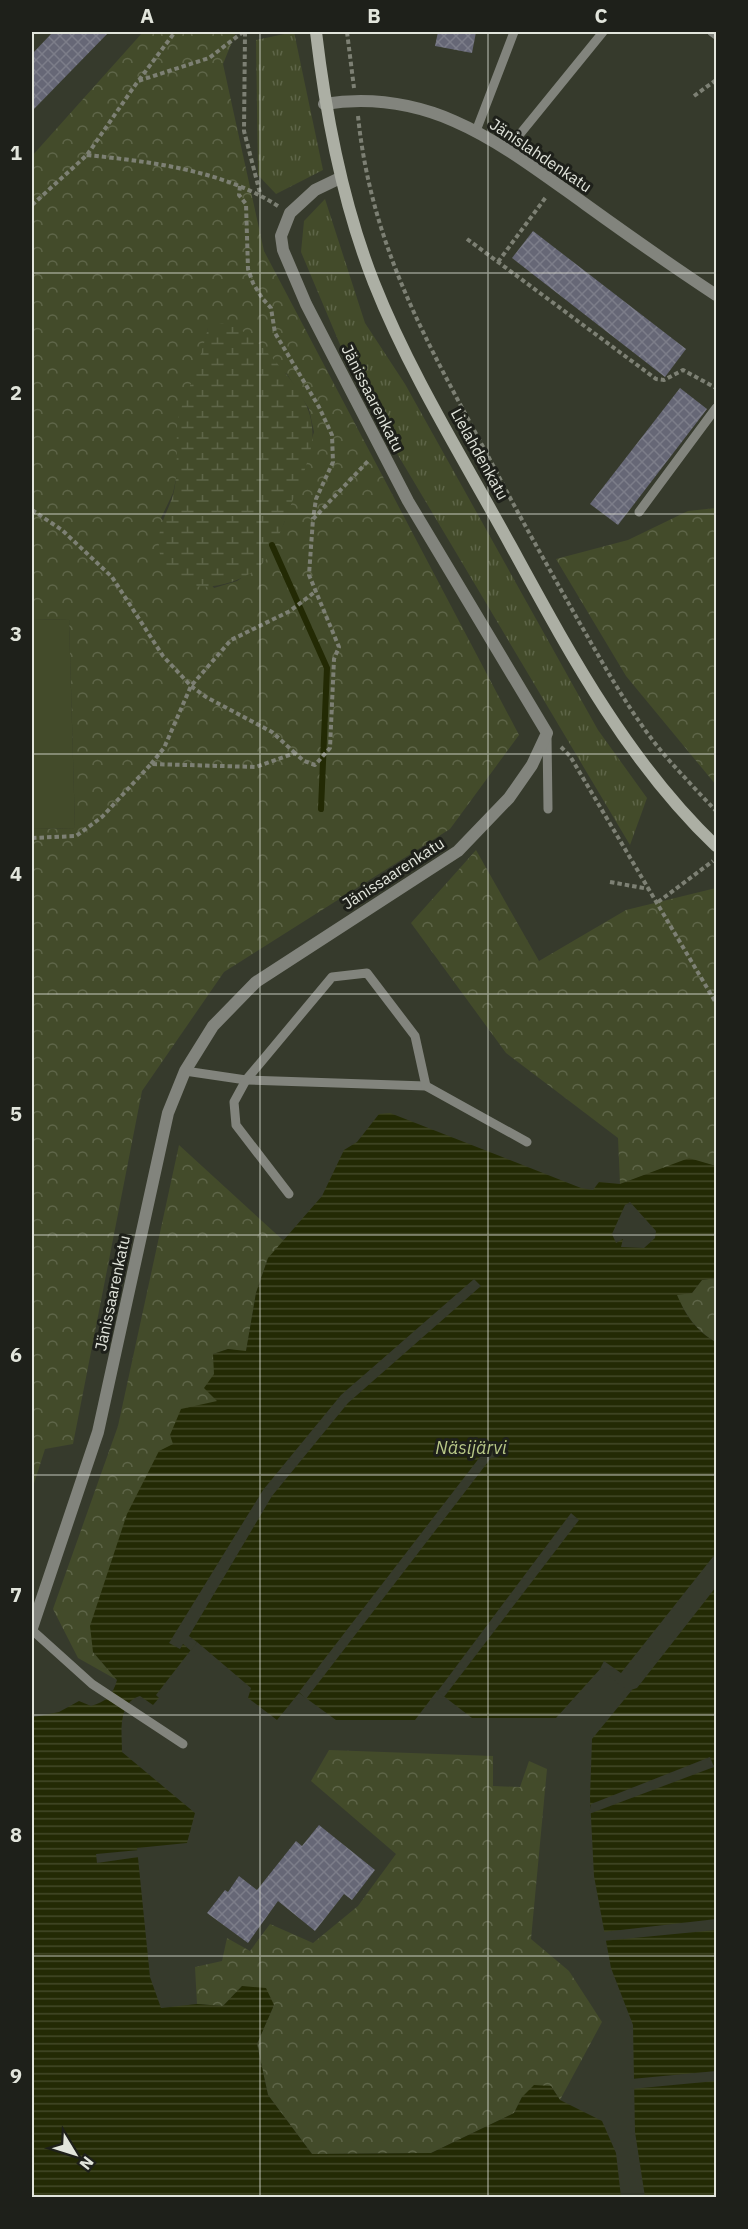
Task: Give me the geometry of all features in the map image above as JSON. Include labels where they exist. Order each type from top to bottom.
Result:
[{"type":"street","name":"Lielahdenkatu","points":[[316,32],[324,104],[340,178],[374,284],[404,348],[542,604],[614,724],[659,784],[717,846]]},
{"type":"street","name":"Jänislahdenkatu","points":[[324,104],[356,99],[407,105],[476,131],[507,150],[717,296]]},
{"type":"street","points":[[290,213],[315,190],[340,178]]},
{"type":"street","name":"Jänissaarenkatu","points":[[32,1629],[98,1431],[168,1113],[185,1071],[213,1026],[256,982],[458,851],[509,798],[532,765],[547,733],[379,448],[306,304],[283,250],[281,236],[290,213]]},
{"type":"lane","points":[[476,131],[514,32]]},
{"type":"lane","points":[[507,150],[603,32]]},
{"type":"lane","points":[[712,32],[717,35]]},
{"type":"lane","points":[[639,512],[708,423],[717,408]]},
{"type":"lane","points":[[708,423],[717,430]]},
{"type":"lane","points":[[547,733],[548,809]]},
{"type":"lane","points":[[289,1194],[236,1125],[234,1102],[246,1080],[332,977],[368,973],[415,1036],[426,1086]]},
{"type":"lane","points":[[185,1071],[246,1080],[426,1086],[527,1142]]},
{"type":"lane","points":[[32,1629],[92,1684],[183,1744]]},
{"type":"path","points":[[32,206],[87,155],[174,32],[208,32]]},
{"type":"path","points":[[138,81],[209,58],[244,32]]},
{"type":"path","points":[[244,32],[244,131],[260,194]]},
{"type":"path","points":[[347,32],[361,150],[375,214],[394,271],[418,325],[514,506],[610,676],[666,757],[717,811]]},
{"type":"path","points":[[694,96],[717,80]]},
{"type":"path","points":[[87,155],[155,162],[240,186],[260,194],[290,213]]},
{"type":"path","points":[[32,510],[62,530],[112,577],[163,656],[191,686],[206,697],[272,732],[304,762],[315,765],[330,747],[334,658],[339,647],[309,574],[316,499],[333,462],[332,435],[320,407],[275,333],[271,308],[253,284],[248,269],[246,204],[239,195],[240,186]]},
{"type":"path","points":[[498,262],[546,196]]},
{"type":"path","points":[[467,239],[657,379],[664,380],[683,370],[717,388]]},
{"type":"path","points":[[313,519],[379,448]]},
{"type":"path","points":[[32,838],[76,836],[102,816],[164,747],[191,686],[231,640],[290,611],[316,591]]},
{"type":"path","points":[[547,733],[570,756],[717,1003]]},
{"type":"path","points":[[151,764],[256,767],[295,753]]},
{"type":"path","points":[[658,902],[717,859]]},
{"type":"path","points":[[610,882],[650,889]]},
{"type":"green space","points":[[143,32],[236,32],[223,64],[264,251],[519,735],[450,829],[224,972],[142,1091],[73,1444],[45,1449],[32,1490],[32,829],[75,828],[69,619],[32,620],[32,156]],"holes":[[[208,328],[287,374],[309,409],[314,432],[284,523],[264,562],[237,581],[214,588],[161,518],[173,493]]]},
{"type":"green space","points":[[294,32],[323,170],[276,194],[258,175],[256,40]]},
{"type":"green space","points":[[325,199],[365,323],[405,384],[598,730],[647,798],[630,845],[392,445],[341,347],[301,252],[304,221]]},
{"type":"green space","points":[[222,323],[248,335],[281,368],[306,405],[311,421],[312,437],[305,470],[267,558],[251,573],[236,580],[203,587],[187,584],[174,577],[164,565],[159,540],[174,491],[180,411],[208,328]]},
{"type":"green space","points":[[716,508],[716,785],[626,676],[556,559],[628,540],[688,511]]},
{"type":"green space","points":[[69,619],[75,828],[32,829],[32,620]]},
{"type":"green space","points":[[476,850],[539,961],[626,910],[716,888],[716,1166],[689,1159],[620,1184],[618,1138],[506,1053],[411,923]]},
{"type":"green space","points":[[179,1145],[285,1242],[268,1258],[256,1293],[246,1352],[228,1349],[213,1354],[218,1401],[173,1444],[93,1652],[117,1680],[78,1658],[53,1609],[118,1426]]},
{"type":"green space","points":[[716,1278],[716,1342],[692,1322],[676,1294],[692,1293],[702,1280]]},
{"type":"green space","points":[[329,1750],[493,1756],[493,1786],[520,1787],[529,1761],[547,1769],[531,1939],[569,1971],[602,2022],[560,2100],[551,2086],[522,2097],[514,2113],[431,2153],[312,2154],[268,2095],[257,2044],[274,2005],[242,1986],[223,2006],[197,2004],[195,1967],[222,1961],[227,1938],[250,1951],[270,1924],[313,1943],[358,1906],[396,1854],[311,1781]]},
{"type":"water","name":"Näsijärvi","points":[[390,1113],[581,1188],[593,1190],[599,1182],[620,1184],[689,1158],[716,1166],[716,1278],[702,1280],[692,1293],[677,1295],[692,1322],[716,1342],[716,2197],[645,2197],[635,2132],[633,2025],[611,1968],[594,1876],[590,1798],[592,1739],[632,1690],[602,1667],[556,1718],[472,1718],[437,1691],[415,1720],[336,1720],[299,1693],[277,1720],[248,1698],[251,1688],[197,1642],[156,1695],[159,1698],[153,1705],[140,1696],[127,1705],[122,1720],[122,1752],[195,1813],[187,1843],[137,1848],[150,1977],[161,2008],[197,2004],[223,2006],[242,1986],[266,1988],[274,2005],[257,2044],[268,2095],[312,2154],[431,2153],[514,2113],[522,2097],[534,2085],[551,2086],[560,2100],[602,2121],[616,2153],[621,2197],[32,2197],[32,1722],[34,1717],[59,1712],[79,1701],[91,1706],[105,1700],[113,1690],[117,1680],[93,1652],[90,1626],[127,1514],[159,1451],[173,1444],[170,1435],[181,1409],[217,1401],[204,1388],[214,1374],[213,1354],[228,1349],[246,1351],[256,1293],[268,1258],[322,1196],[344,1150],[357,1142],[379,1114]],"holes":[[[630,1202],[656,1231],[655,1238],[644,1248],[621,1247],[623,1239],[616,1243],[612,1234],[625,1205]]]},
{"type":"pier","points":[[474,1279],[481,1286],[348,1403],[272,1496],[189,1636],[197,1642],[191,1651],[183,1644],[180,1649],[169,1643],[263,1490],[341,1395]]},
{"type":"pier","points":[[482,1444],[499,1457],[491,1458],[306,1699],[299,1692],[483,1453]]},
{"type":"pier","points":[[571,1513],[579,1520],[444,1697],[437,1692]]},
{"type":"pier","points":[[716,1553],[716,1587],[637,1688],[628,1691],[600,1669],[604,1661],[621,1673]]},
{"type":"pier","points":[[710,1757],[714,1767],[589,1814],[591,1804]]},
{"type":"pier","points":[[139,1850],[139,1857],[97,1863],[96,1854]]},
{"type":"pier","points":[[716,1919],[716,1930],[603,1941],[603,1932]]},
{"type":"pier","points":[[716,2071],[716,2081],[631,2089],[631,2079]]},
{"type":"building","points":[[53,32],[109,32],[32,111],[32,54]]},
{"type":"building","points":[[438,32],[476,32],[472,53],[435,46]]},
{"type":"building","points":[[533,231],[686,349],[665,377],[512,258]]},
{"type":"building","points":[[680,388],[707,409],[618,525],[590,504]]},
{"type":"building","points":[[319,1825],[375,1870],[352,1900],[344,1894],[315,1931],[278,1901],[248,1943],[207,1913],[225,1890],[228,1892],[239,1876],[257,1890],[296,1841],[302,1846]]},
{"type":"waterway","points":[[272,545],[327,668],[321,809]]}]
